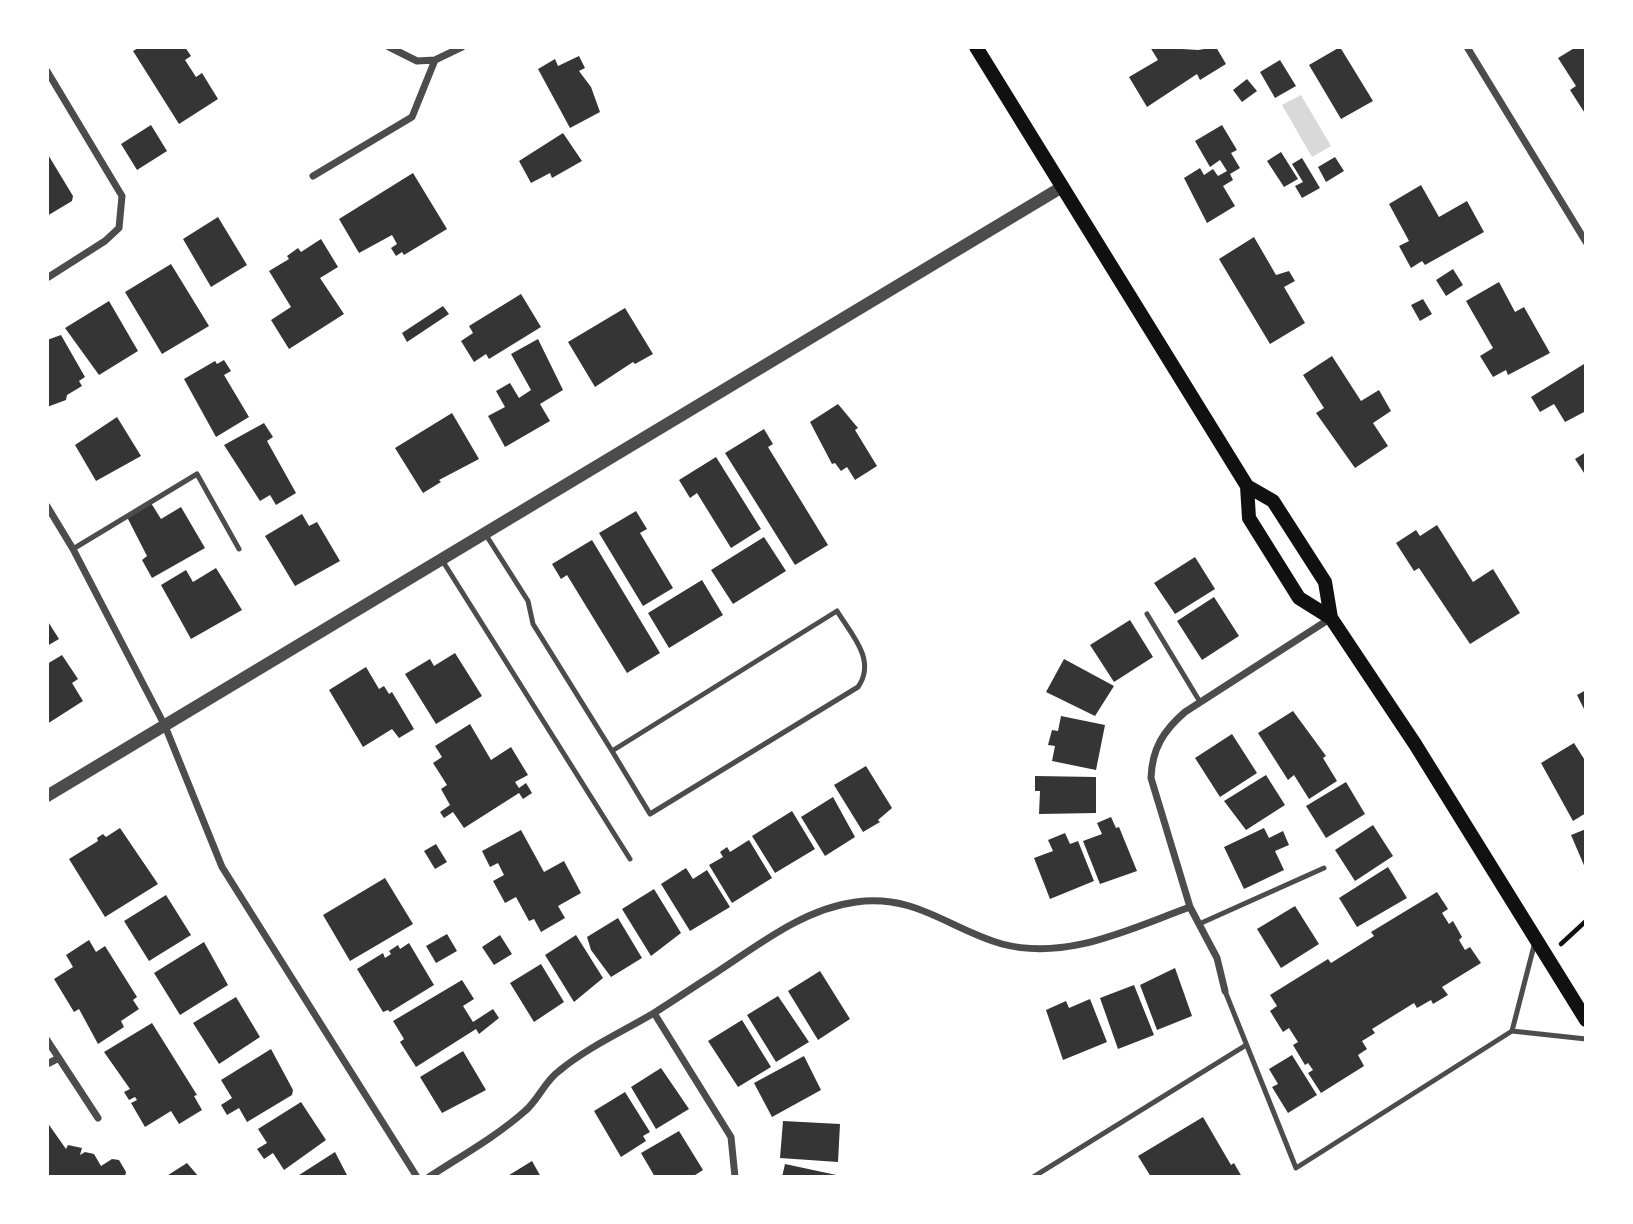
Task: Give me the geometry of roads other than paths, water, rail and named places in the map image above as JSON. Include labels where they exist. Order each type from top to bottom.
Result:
[{"type":"main road","points":[[976,47],[1247,486],[1249,518],[1299,598],[1331,618]]},
{"type":"main road","points":[[1247,486],[1273,501],[1296,536],[1325,582],[1331,618],[1415,744],[1586,1020]]},
{"type":"street","points":[[389,47],[416,61],[435,60],[463,47]]},
{"type":"street","points":[[1467,47],[1586,242]]},
{"type":"street","points":[[313,176],[412,117],[435,60]]},
{"type":"street","points":[[47,71],[122,196],[119,228],[106,242],[47,278]]},
{"type":"street","points":[[47,796],[1062,187]]},
{"type":"street","points":[[47,506],[73,549],[165,726],[222,867],[417,1177]]},
{"type":"street","points":[[1225,991],[1217,958],[1190,907],[1152,778],[1155,749],[1170,725],[1200,702],[1331,618]]},
{"type":"street","points":[[429,1177],[526,1110],[556,1072],[594,1045],[654,1013],[776,933],[824,909],[858,902],[896,903],[932,912],[999,943],[1030,949],[1066,948],[1100,940],[1190,907]]},
{"type":"street","points":[[654,1013],[731,1137],[734,1177]]},
{"type":"street","points":[[47,1040],[98,1118]]},
{"type":"street","points":[[47,1065],[59,1058]]},
{"type":"lane","points":[[73,549],[197,474],[239,549]]},
{"type":"lane","points":[[485,535],[528,601],[533,624],[650,814],[859,687],[866,676],[865,657],[837,611],[612,751]]},
{"type":"lane","points":[[442,560],[630,859]]},
{"type":"lane","points":[[1147,614],[1200,702]]},
{"type":"lane","points":[[1199,924],[1324,868]]},
{"type":"lane","points":[[1512,1031],[1536,939]]},
{"type":"lane","points":[[1225,991],[1301,1177]]},
{"type":"lane","points":[[1296,1168],[1512,1031],[1586,1039]]},
{"type":"lane","points":[[1033,1177],[1246,1045]]}]
